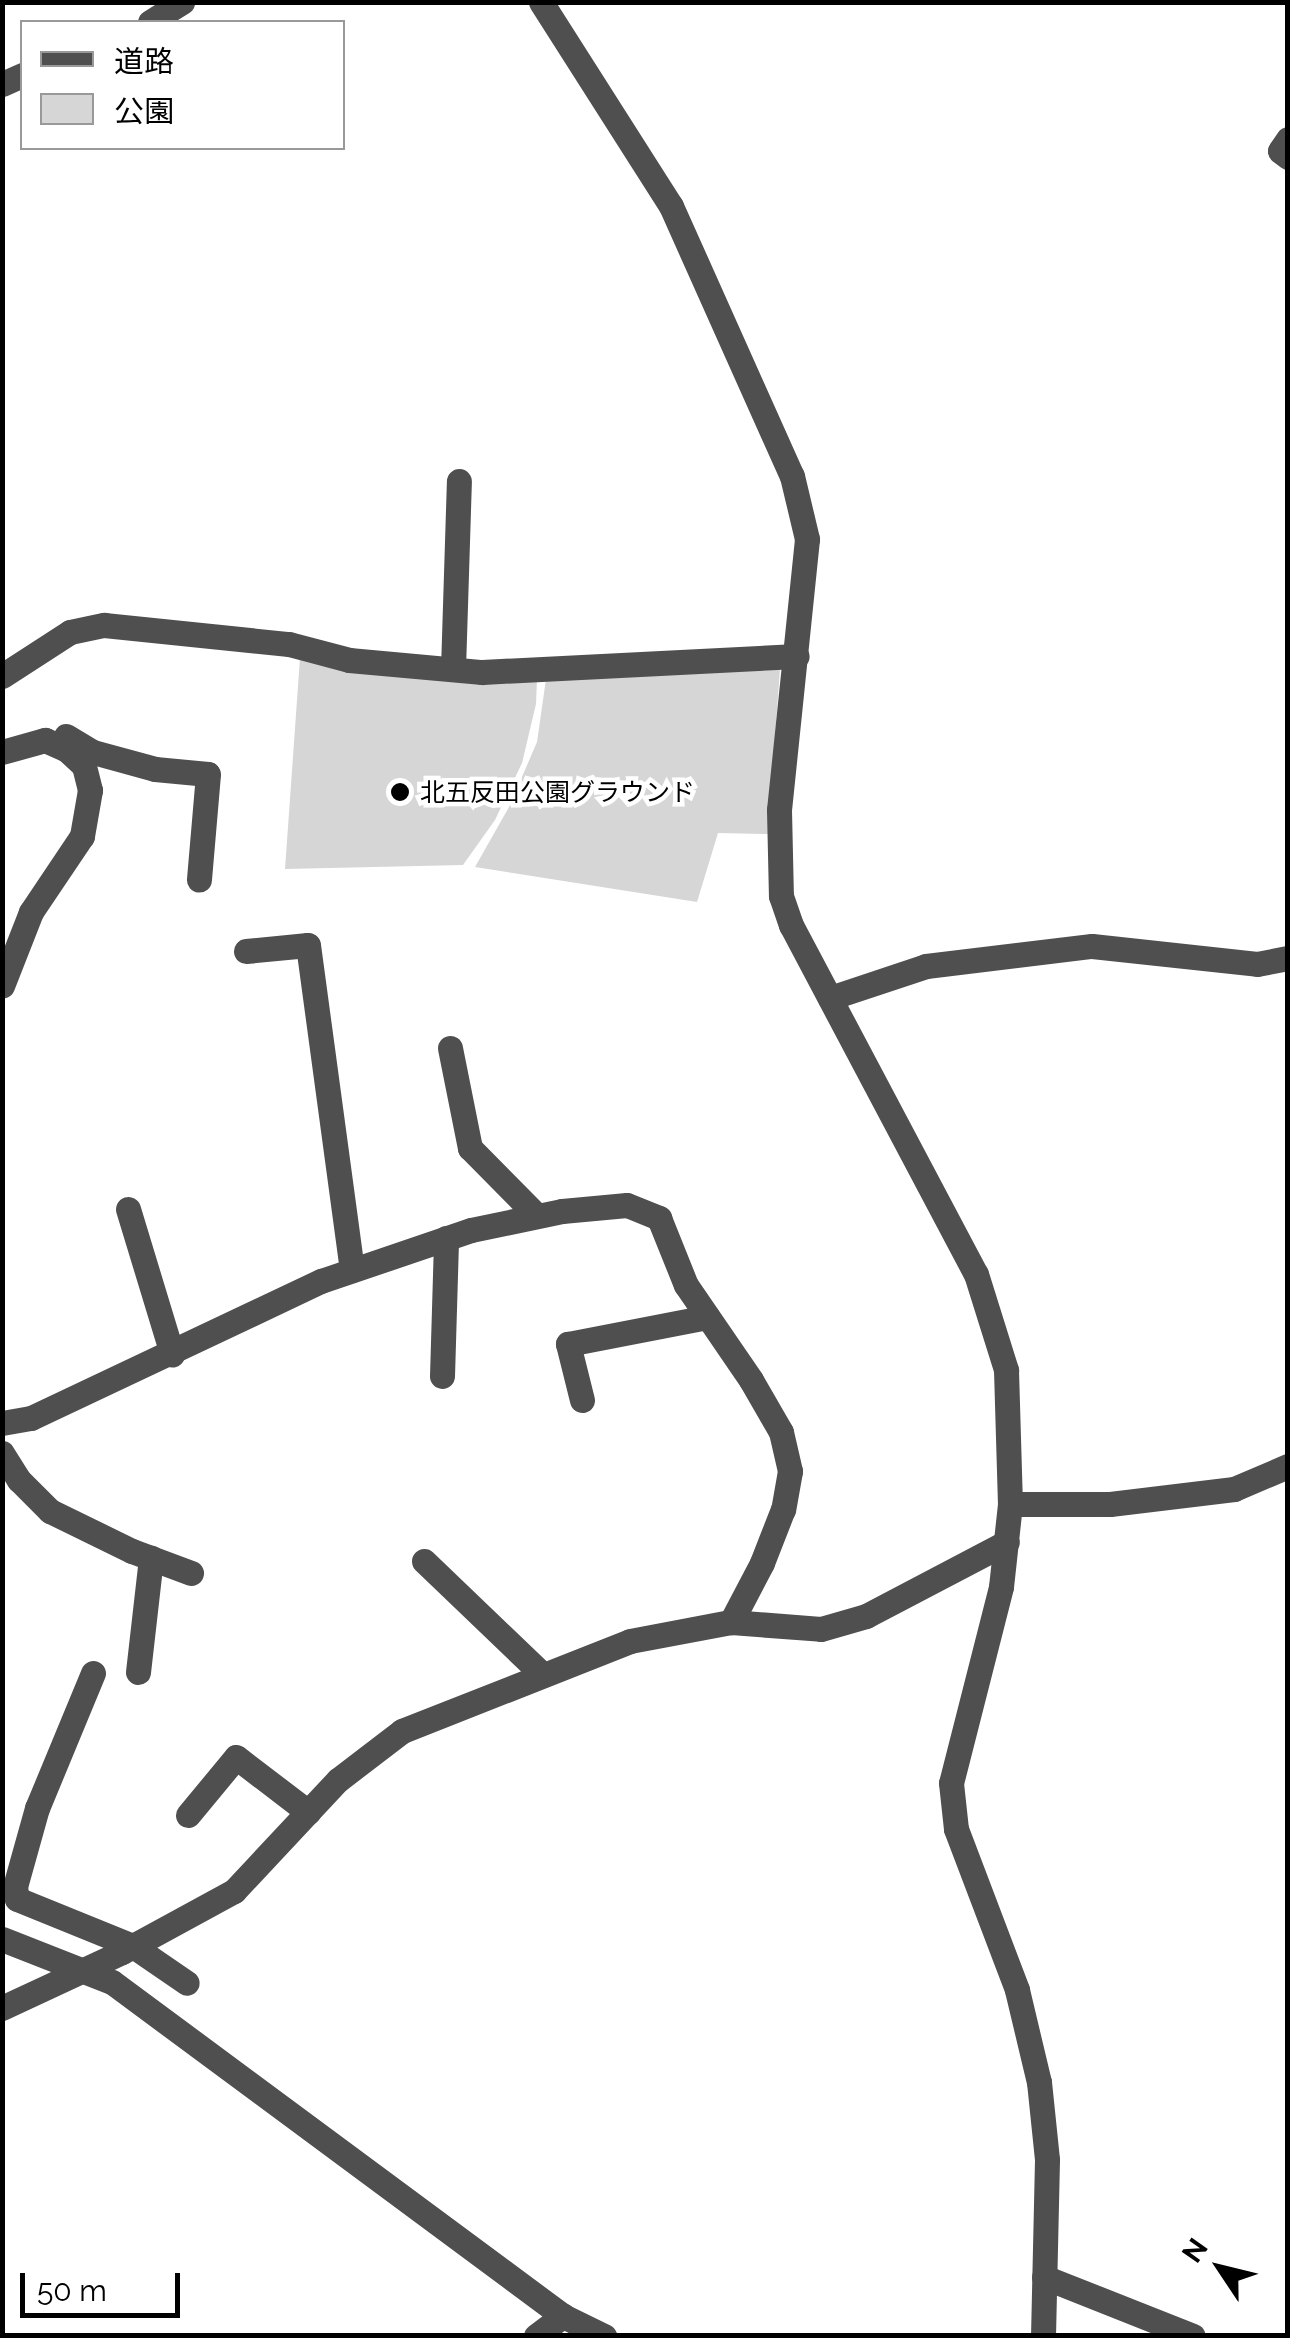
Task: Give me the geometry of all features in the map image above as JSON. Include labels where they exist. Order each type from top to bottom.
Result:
[{"type":"street","points":[[153,20],[182,2]]},
{"type":"street","points":[[541,2],[671,206],[792,476],[808,538],[778,862],[791,925],[976,1274],[993,1318],[1006,1370],[1010,1504],[1007,1542],[1001,1587],[952,1782],[956,1828],[1016,1990],[1039,2082],[1047,2160],[1042,2336]]},
{"type":"street","points":[[1288,140],[1280,151],[1288,157]]},
{"type":"street","points":[[453,670],[459,480]]},
{"type":"street","points":[[2,676],[70,632],[104,625],[290,644],[349,660],[482,672],[796,656]]},
{"type":"street","points":[[32,742],[37,732],[63,734],[93,752],[124,761],[155,769],[208,774],[199,880]]},
{"type":"street","points":[[2,752],[45,740],[67,750],[84,766],[90,790],[82,836],[31,912],[2,986]]},
{"type":"street","points":[[246,951],[308,945],[352,1270]]},
{"type":"street","points":[[830,998],[926,966],[1092,946],[1258,964],[1288,958]]},
{"type":"street","points":[[450,1048],[470,1148],[537,1216]]},
{"type":"street","points":[[2,1424],[31,1418],[352,1270],[446,1238],[537,1216],[627,1205],[660,1218],[686,1286],[781,1432],[790,1470],[769,1545],[731,1622]]},
{"type":"street","points":[[128,1208],[172,1354]]},
{"type":"street","points":[[442,1376],[446,1238]]},
{"type":"street","points":[[582,1400],[568,1344],[708,1316]]},
{"type":"street","points":[[2,1453],[19,1480],[50,1511],[191,1573]]},
{"type":"street","points":[[1010,1504],[1110,1504],[1234,1488],[1288,1466]]},
{"type":"street","points":[[2,2008],[128,1949],[234,1891],[338,1780],[402,1731],[630,1641],[731,1622],[821,1629],[866,1616],[1007,1542]]},
{"type":"street","points":[[138,1672],[151,1558]]},
{"type":"street","points":[[424,1561],[542,1674]]},
{"type":"street","points":[[93,1673],[36,1808],[15,1886],[16,1898],[128,1949],[187,1983]]},
{"type":"street","points":[[188,1815],[236,1757],[308,1812]]},
{"type":"street","points":[[2,1939],[112,1982],[563,2316],[604,2336]]},
{"type":"street","points":[[1044,2276],[1193,2336]]},
{"type":"street","points":[[536,2336],[563,2316]]},
{"type":"green space","name":"北五反田公園グラウンド","points":[[300,658],[537,679],[536,704],[522,763],[495,820],[463,865],[285,869]]},
{"type":"green space","points":[[780,669],[768,834],[718,833],[697,902],[475,867],[509,807],[537,742],[546,679]]},
{"type":"place","name":"北五反田公園グラウンド","points":[[400,792]]}]
